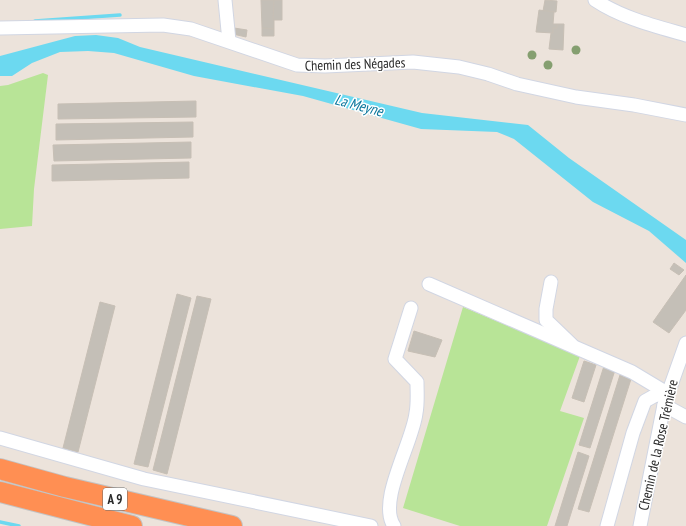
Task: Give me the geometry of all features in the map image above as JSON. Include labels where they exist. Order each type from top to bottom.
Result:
[{"type":"highway","name":"A 9","points":[[0,469],[72,489],[232,526]]},
{"type":"highway","name":"A 9","points":[[0,492],[132,526]]},
{"type":"street","points":[[225,0],[228,42]]},
{"type":"street","points":[[595,0],[616,12],[686,35]]},
{"type":"street","name":"Chemin des Négades","points":[[0,28],[163,25],[191,29],[297,65],[324,66],[413,62],[459,67],[488,74],[517,84],[576,97],[634,105],[686,115]]},
{"type":"street","points":[[551,282],[546,308],[546,320],[575,348]]},
{"type":"street","points":[[429,284],[632,372],[686,417]]},
{"type":"street","points":[[394,526],[388,513],[391,495],[416,414],[417,382],[395,359],[411,308]]},
{"type":"street","name":"Chemin de la Rose Trémière","points":[[640,526],[666,399],[686,343]]},
{"type":"street","points":[[608,526],[633,433],[645,401],[654,396],[666,399]]},
{"type":"street","points":[[0,438],[144,479],[370,526]]},
{"type":"green space","points":[[43,73],[48,75],[34,189],[32,226],[0,229],[0,86],[8,85]]},
{"type":"green space","points":[[463,307],[580,356],[560,411],[584,418],[547,526],[460,526],[403,508]]},
{"type":"water","name":"La Meyne","points":[[96,35],[118,38],[140,47],[422,113],[528,125],[569,158],[686,240],[686,263],[649,231],[593,202],[514,139],[497,132],[421,129],[303,96],[194,76],[114,53],[88,51],[60,52],[32,63],[12,76],[0,76],[0,56],[75,36]]},
{"type":"building","points":[[261,0],[274,0],[274,29],[262,28]]},
{"type":"building","points":[[274,0],[282,0],[282,20],[273,20]]},
{"type":"building","points":[[545,0],[557,1],[556,12],[543,11]]},
{"type":"building","points":[[539,10],[554,12],[553,24],[557,24],[557,28],[553,28],[553,33],[536,32]]},
{"type":"building","points":[[557,24],[564,24],[563,50],[549,49],[551,33],[553,33],[553,28],[557,28]]},
{"type":"building","points":[[234,28],[247,30],[246,37],[233,34]]},
{"type":"building","points":[[262,28],[274,29],[274,36],[262,36]]},
{"type":"building","points":[[196,101],[196,117],[58,119],[58,104]]},
{"type":"building","points":[[193,122],[193,137],[56,140],[56,124]]},
{"type":"building","points":[[191,142],[191,158],[54,161],[53,145]]},
{"type":"building","points":[[189,162],[189,178],[52,181],[52,165]]},
{"type":"building","points":[[674,263],[684,270],[679,275],[670,269]]},
{"type":"building","points":[[686,275],[686,310],[669,333],[653,322]]},
{"type":"building","points":[[177,294],[191,298],[148,467],[134,464]]},
{"type":"building","points":[[197,296],[211,299],[167,474],[153,470]]},
{"type":"building","points":[[100,302],[115,306],[78,452],[63,448]]},
{"type":"building","points":[[414,331],[442,340],[435,357],[408,351]]},
{"type":"building","points":[[584,361],[596,365],[584,402],[572,398]]},
{"type":"building","points":[[604,366],[615,370],[590,448],[579,445]]},
{"type":"building","points":[[620,375],[631,379],[589,512],[578,509]]},
{"type":"building","points":[[578,452],[589,456],[567,526],[555,526]]},
{"type":"waterway","points":[[35,21],[120,15]]},
{"type":"waterway","points":[[0,522],[19,526]]}]
